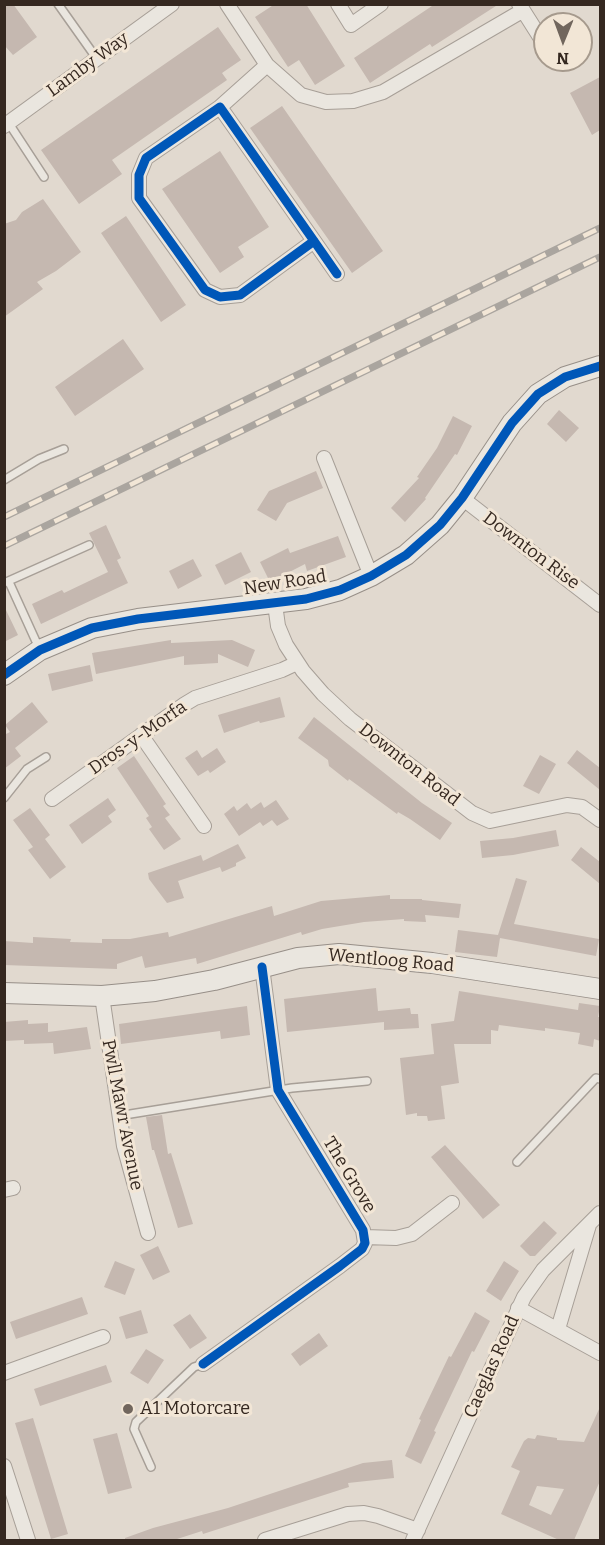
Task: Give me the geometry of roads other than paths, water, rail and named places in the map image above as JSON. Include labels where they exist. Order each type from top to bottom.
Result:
[{"type":"street","name":"Lamby Way","points":[[6,122],[172,4]]},
{"type":"street","points":[[227,4],[267,65],[301,95],[326,102],[353,101],[383,92],[521,8],[533,26]]},
{"type":"street","points":[[338,4],[351,25],[381,4]]},
{"type":"street","points":[[267,65],[220,107],[147,158],[139,175],[139,198],[205,290],[220,297],[240,295],[314,241]]},
{"type":"street","points":[[220,107],[337,274]]},
{"type":"street","name":"New Road","points":[[4,675],[40,650],[76,634],[111,623],[275,604],[325,595],[371,576],[398,560],[431,535],[462,498],[512,423],[538,394],[565,377],[600,366]]},
{"type":"street","points":[[324,458],[371,576]]},
{"type":"street","name":"Downton Rise","points":[[462,498],[600,604]]},
{"type":"street","name":"Downton Road","points":[[275,604],[282,638],[297,663],[323,694],[350,719],[481,819],[498,820],[567,804],[582,807],[600,820]]},
{"type":"street","name":"Dros-y-Morfa","points":[[52,799],[195,698],[297,663]]},
{"type":"street","points":[[141,735],[204,826]]},
{"type":"street","name":"Wentloog Road","points":[[4,993],[102,996],[181,987],[318,955],[356,955],[432,963],[600,990]]},
{"type":"street","name":"The Grove","points":[[203,1364],[340,1266],[362,1249],[365,1243],[363,1230],[278,1090],[262,967]]},
{"type":"street","name":"Pwll Mawr Avenue","points":[[102,996],[118,1116],[129,1169],[148,1233]]},
{"type":"street","points":[[365,1237],[405,1237],[452,1203]]},
{"type":"street","name":"Caeglas Road","points":[[415,1535],[518,1308],[543,1270],[600,1213]]},
{"type":"street","points":[[558,1329],[590,1224]]},
{"type":"street","points":[[518,1308],[600,1353]]},
{"type":"street","points":[[4,1373],[103,1336]]},
{"type":"street","points":[[4,1466],[28,1540]]},
{"type":"street","points":[[265,1540],[348,1514],[378,1516],[415,1535]]},
{"type":"lane","points":[[58,4],[97,59]]},
{"type":"lane","points":[[6,122],[44,177]]},
{"type":"lane","points":[[4,480],[39,459],[64,449]]},
{"type":"lane","points":[[40,650],[7,582],[89,545]]},
{"type":"lane","points":[[4,798],[27,769],[46,757]]},
{"type":"lane","points":[[517,1162],[596,1078],[600,1079]]},
{"type":"lane","points":[[118,1116],[278,1090],[367,1081]]},
{"type":"lane","points":[[151,1467],[134,1429],[136,1422],[194,1367],[203,1364]]},
{"type":"railway","points":[[4,517],[600,228]]},
{"type":"railway","points":[[4,546],[600,257]]},
{"type":"place","name":"A1 Motorcare","points":[[128,1409]]}]
